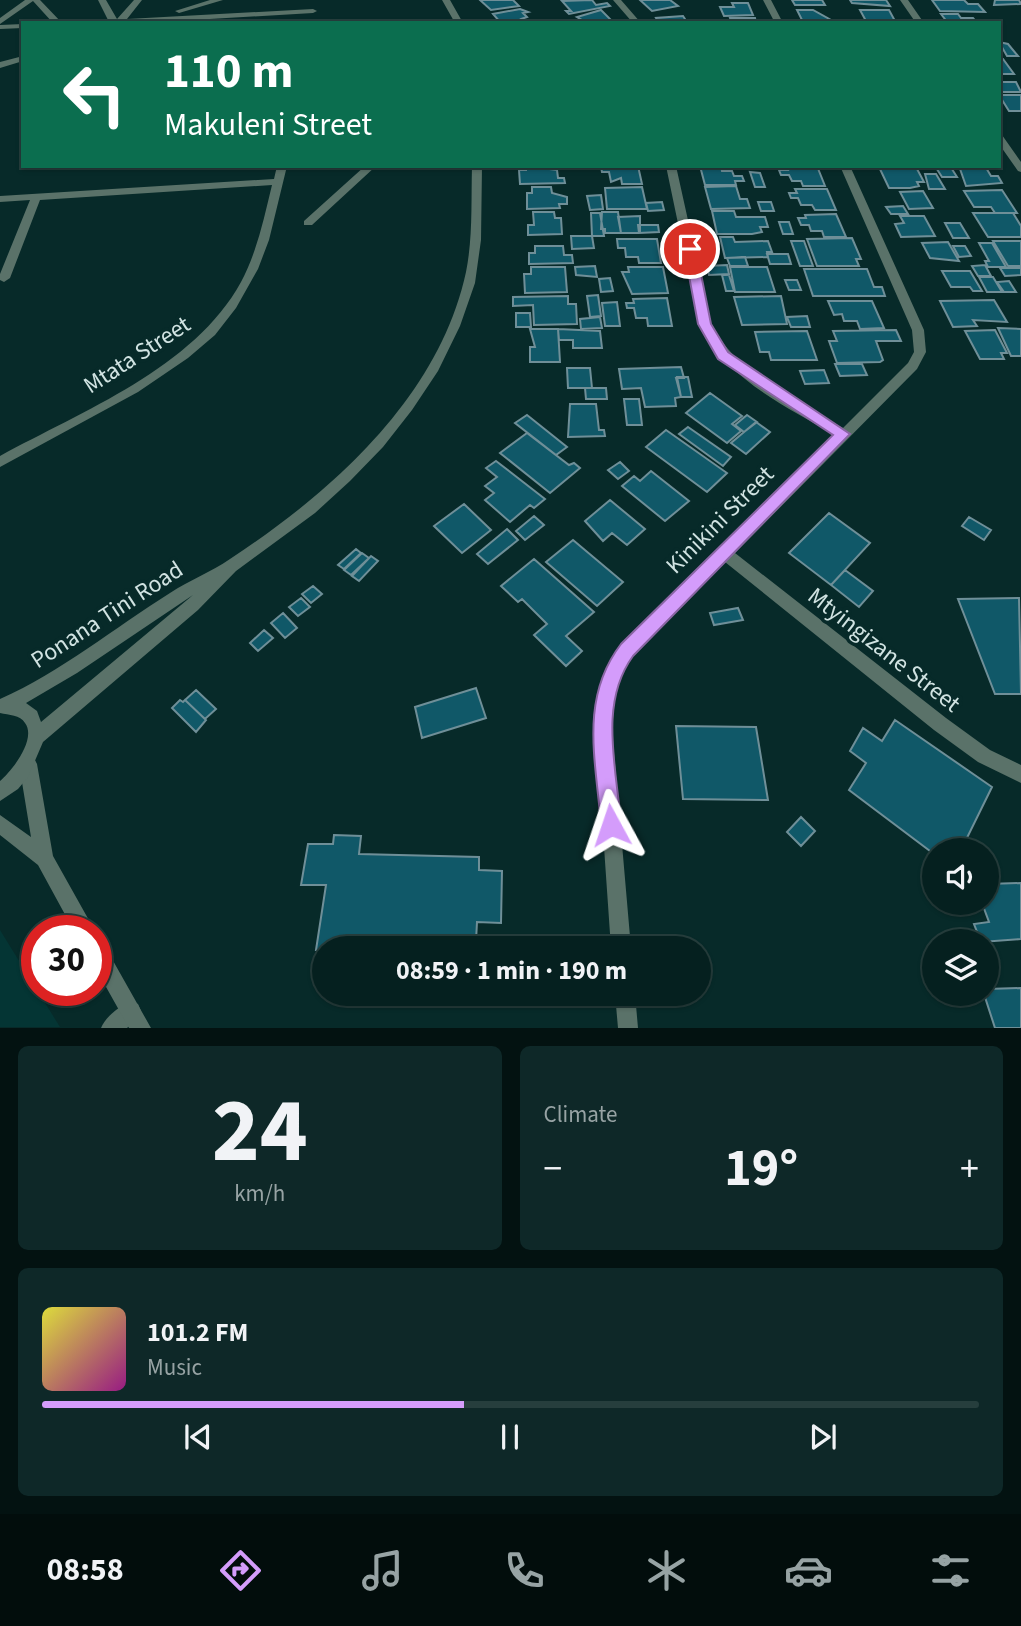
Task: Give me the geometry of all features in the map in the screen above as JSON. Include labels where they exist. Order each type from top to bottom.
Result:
[{"type":"street","points":[[0,24],[30,0]]},
{"type":"street","points":[[36,0],[56,21]]},
{"type":"street","points":[[102,0],[111,19],[116,21]]},
{"type":"street","points":[[120,21],[138,0]]},
{"type":"street","points":[[175,0],[181,17]]},
{"type":"street","points":[[181,17],[218,0]]},
{"type":"street","points":[[216,20],[218,0]]},
{"type":"street","points":[[312,21],[314,0]]},
{"type":"street","points":[[446,0],[458,21]]},
{"type":"street","points":[[617,0],[635,21]]},
{"type":"street","points":[[767,0],[778,21]]},
{"type":"street","points":[[904,0],[919,21]]},
{"type":"street","points":[[131,21],[181,17],[216,20],[313,11]]},
{"type":"street","points":[[0,24],[21,26]]},
{"type":"street","points":[[0,65],[21,59]]},
{"type":"street","points":[[1001,140],[1021,169]]},
{"type":"street","name":"Mtata Street","points":[[0,462],[137,384],[206,337],[225,316],[247,282],[262,247],[281,168]]},
{"type":"street","points":[[308,223],[369,168]]},
{"type":"street","name":"Ponana Tini Road","points":[[3,706],[22,709],[33,720],[37,736],[201,598],[235,564],[346,477],[412,398],[435,364],[460,314],[470,279],[476,225],[477,168]]},
{"type":"street","points":[[671,168],[705,324],[715,346],[736,367],[843,434]]},
{"type":"street","name":"Kinikini Street","points":[[620,936],[605,751],[603,707],[606,684],[627,650],[913,366],[920,352],[921,341],[846,168]]},
{"type":"street","points":[[0,199],[278,181]]},
{"type":"street","points":[[4,278],[36,197]]},
{"type":"street","name":"Mtyingizane Street","points":[[724,553],[962,740],[984,756],[1021,774]]},
{"type":"street","name":"Ponana Tini Road","points":[[3,706],[65,675],[173,599],[235,564]]},
{"type":"street","points":[[0,792],[28,764],[37,736]]},
{"type":"street","points":[[28,764],[44,859],[76,915]]},
{"type":"street","points":[[0,824],[44,859]]},
{"type":"street","points":[[111,1027],[136,1019],[112,978]]},
{"type":"street","points":[[626,1006],[628,1027]]},
{"type":"shaded area","points":[[0,930],[21,964],[21,1006],[47,1006],[60,1027],[0,1027]]},
{"type":"building","points":[[480,0],[513,0],[519,6],[491,10]]},
{"type":"building","points":[[592,0],[596,5],[607,3],[610,6],[569,14],[566,11],[571,11],[562,1]]},
{"type":"building","points":[[640,0],[670,0],[678,6],[652,11]]},
{"type":"building","points":[[792,0],[822,0],[825,5],[795,5]]},
{"type":"building","points":[[850,0],[886,0],[890,6],[852,3]]},
{"type":"building","points":[[932,0],[964,0],[968,4],[978,4],[985,12],[940,11]]},
{"type":"building","points":[[995,0],[1019,0],[1021,4],[994,5]]},
{"type":"building","points":[[732,3],[748,3],[753,15],[724,16],[720,7],[734,7]]},
{"type":"building","points":[[520,9],[528,12],[523,13],[527,17],[521,19],[522,21],[499,21],[493,14]]},
{"type":"building","points":[[601,10],[612,21],[584,21],[577,17]]},
{"type":"building","points":[[797,10],[813,10],[831,20],[817,21],[802,21]]},
{"type":"building","points":[[860,10],[889,10],[895,21],[866,21]]},
{"type":"building","points":[[941,14],[958,14],[961,18],[973,18],[975,21],[946,21]]},
{"type":"building","points":[[683,16],[686,21],[658,21],[656,18]]},
{"type":"building","points":[[730,18],[755,18],[756,21],[731,21]]},
{"type":"building","points":[[1001,42],[1008,44],[1018,56],[1007,56]]},
{"type":"building","points":[[1001,59],[1003,59],[1014,74],[1001,74]]},
{"type":"building","points":[[1001,82],[1016,82],[1021,92],[1001,92]]},
{"type":"building","points":[[1001,95],[1021,95],[1021,111],[1009,111]]},
{"type":"building","points":[[601,168],[638,168],[642,184],[622,184],[621,178],[611,182],[609,172],[602,172]]},
{"type":"building","points":[[701,168],[732,171],[734,176],[742,176],[744,181],[735,181],[736,185],[705,185]]},
{"type":"building","points":[[787,168],[818,168],[825,186],[803,186],[801,181],[792,181],[789,175],[781,175],[779,170],[788,170]]},
{"type":"building","points":[[879,168],[917,168],[924,182],[917,182],[919,186],[910,188],[889,188]]},
{"type":"building","points":[[936,168],[951,168],[957,177],[942,177]]},
{"type":"building","points":[[960,168],[986,168],[991,176],[998,176],[1002,183],[966,186]]},
{"type":"building","points":[[519,170],[557,170],[558,178],[564,178],[565,183],[520,184]]},
{"type":"building","points":[[750,172],[760,173],[765,187],[755,187]]},
{"type":"building","points":[[925,174],[936,174],[945,189],[929,189]]},
{"type":"building","points":[[736,186],[740,199],[747,199],[750,208],[711,209],[705,187]]},
{"type":"building","points":[[532,187],[551,187],[552,193],[567,197],[567,204],[559,204],[560,208],[527,209],[527,193],[532,193]]},
{"type":"building","points":[[642,187],[647,209],[607,209],[605,188]]},
{"type":"building","points":[[795,189],[827,189],[836,210],[815,210],[812,205],[801,205],[798,198],[791,198],[789,193],[797,193]]},
{"type":"building","points":[[1002,190],[1017,213],[995,213],[991,207],[974,207],[964,191]]},
{"type":"building","points":[[923,191],[933,208],[909,209],[900,192]]},
{"type":"building","points":[[601,195],[603,209],[590,210],[587,196]]},
{"type":"building","points":[[662,202],[664,210],[648,211],[646,203]]},
{"type":"building","points":[[758,202],[771,202],[774,211],[761,211]]},
{"type":"building","points":[[903,206],[908,214],[891,214],[886,207]]},
{"type":"building","points":[[712,211],[734,211],[736,217],[765,217],[768,227],[760,227],[762,232],[752,234],[717,234]]},
{"type":"building","points":[[533,212],[554,212],[555,218],[561,218],[562,234],[528,235],[528,225],[534,225]]},
{"type":"building","points":[[602,212],[618,212],[621,233],[605,233],[605,229],[601,229]]},
{"type":"building","points":[[591,213],[600,213],[604,236],[592,236]]},
{"type":"building","points":[[973,213],[1013,213],[1021,226],[1021,237],[988,237]]},
{"type":"building","points":[[836,214],[846,237],[824,237],[822,231],[811,231],[809,225],[801,225],[798,218],[806,218],[805,215]]},
{"type":"building","points":[[640,216],[640,233],[621,233],[618,217]]},
{"type":"building","points":[[900,216],[924,216],[935,236],[901,237],[895,224],[904,223]]},
{"type":"building","points":[[779,222],[789,222],[793,234],[783,234]]},
{"type":"building","points":[[945,223],[960,223],[969,238],[953,238]]},
{"type":"building","points":[[638,225],[658,225],[659,232],[639,233]]},
{"type":"building","points":[[571,236],[592,236],[594,248],[572,249]]},
{"type":"building","points":[[720,237],[733,237],[735,242],[768,241],[772,252],[767,252],[768,257],[725,258]]},
{"type":"building","points":[[852,238],[861,259],[856,259],[859,266],[817,266],[807,239]]},
{"type":"building","points":[[617,239],[657,239],[661,263],[639,263],[638,257],[626,257],[625,248],[618,248]]},
{"type":"building","points":[[791,241],[804,241],[813,266],[800,266]]},
{"type":"building","points":[[993,241],[1021,241],[1021,266],[1008,266]]},
{"type":"building","points":[[948,242],[959,261],[930,258],[922,243]]},
{"type":"building","points":[[979,243],[992,243],[1006,267],[988,267],[985,261],[989,261]]},
{"type":"building","points":[[535,246],[563,246],[564,255],[572,255],[573,263],[529,264],[529,253],[535,253]]},
{"type":"building","points":[[953,246],[965,246],[971,256],[959,257]]},
{"type":"building","points":[[767,254],[788,254],[791,264],[770,264]]},
{"type":"building","points":[[745,257],[748,266],[730,266],[727,258]]},
{"type":"building","points":[[727,265],[729,274],[709,275],[707,266]]},
{"type":"building","points":[[985,265],[991,276],[978,276],[972,266]]},
{"type":"building","points":[[595,266],[597,277],[576,275],[575,267]]},
{"type":"building","points":[[531,267],[565,267],[567,292],[525,293],[524,274],[531,274]]},
{"type":"building","points":[[628,267],[663,267],[668,293],[632,294],[622,272],[629,272]]},
{"type":"building","points":[[730,267],[767,267],[775,292],[735,292]]},
{"type":"building","points":[[1000,268],[1021,268],[1021,275],[1005,276]]},
{"type":"building","points":[[804,269],[867,269],[874,287],[882,287],[885,296],[813,296]]},
{"type":"building","points":[[942,271],[970,271],[982,291],[973,291],[970,287],[951,287]]},
{"type":"building","points":[[722,275],[729,275],[734,291],[726,291]]},
{"type":"building","points":[[979,277],[993,277],[1002,292],[987,292]]},
{"type":"building","points":[[610,278],[613,291],[601,292],[599,279]]},
{"type":"building","points":[[785,280],[797,280],[801,290],[789,290]]},
{"type":"building","points":[[1009,281],[1016,292],[1004,292],[997,282]]},
{"type":"building","points":[[598,295],[601,316],[590,317],[587,296]]},
{"type":"building","points":[[568,296],[568,304],[576,304],[577,324],[534,325],[533,305],[513,306],[513,297]]},
{"type":"building","points":[[781,296],[787,324],[742,325],[734,297]]},
{"type":"building","points":[[667,298],[672,326],[648,326],[647,318],[636,318],[634,308],[627,308],[626,303],[634,303],[633,299]]},
{"type":"building","points":[[994,300],[1007,322],[973,320],[977,326],[953,327],[940,301]]},
{"type":"building","points":[[828,301],[872,301],[884,328],[860,329],[857,321],[844,321],[842,314],[834,315]]},
{"type":"building","points":[[617,302],[620,326],[605,326],[602,303]]},
{"type":"building","points":[[516,313],[530,313],[531,327],[516,327]]},
{"type":"building","points":[[807,316],[810,327],[791,327],[787,317]]},
{"type":"building","points":[[600,317],[602,328],[581,329],[580,319]]},
{"type":"building","points":[[998,328],[1021,329],[1021,356],[1011,356]]},
{"type":"building","points":[[530,329],[558,329],[560,362],[530,362],[530,347],[535,347]]},
{"type":"building","points":[[558,329],[600,331],[602,348],[573,348],[573,340],[559,340]]},
{"type":"building","points":[[896,330],[901,341],[876,341],[883,360],[880,362],[837,363],[829,341],[837,341],[833,331]]},
{"type":"building","points":[[995,330],[1007,353],[1001,353],[1004,359],[980,359],[965,331]]},
{"type":"building","points":[[807,331],[817,360],[771,360],[769,352],[760,352],[755,332]]},
{"type":"building","points":[[835,364],[862,364],[867,375],[840,376]]},
{"type":"building","points":[[681,367],[684,378],[676,378],[681,397],[675,398],[676,406],[645,407],[641,388],[622,389],[619,369]]},
{"type":"building","points":[[567,368],[590,368],[592,388],[568,388]]},
{"type":"building","points":[[824,370],[829,383],[805,384],[800,371]]},
{"type":"building","points":[[677,377],[688,377],[692,397],[681,397]]},
{"type":"building","points":[[585,388],[606,388],[607,399],[586,399]]},
{"type":"building","points":[[710,393],[742,416],[732,424],[741,431],[727,443],[686,413]]},
{"type":"building","points":[[624,399],[639,399],[642,425],[627,425]]},
{"type":"building","points":[[570,404],[596,404],[599,430],[604,430],[605,436],[568,437]]},
{"type":"building","points":[[527,415],[567,447],[556,455],[515,423]]},
{"type":"building","points":[[747,415],[757,422],[744,432],[735,425]]},
{"type":"building","points":[[756,422],[770,432],[746,454],[731,443]]},
{"type":"building","points":[[688,427],[731,457],[723,466],[679,434]]},
{"type":"building","points":[[666,430],[727,473],[707,492],[646,447]]},
{"type":"building","points":[[527,433],[569,465],[574,463],[580,468],[550,493],[500,453]]},
{"type":"building","points":[[496,461],[545,499],[534,508],[530,505],[510,522],[485,500],[494,493],[485,486],[497,477],[486,468]]},
{"type":"building","points":[[620,462],[629,471],[618,479],[608,470]]},
{"type":"building","points":[[651,471],[689,501],[665,521],[622,486],[634,476],[640,481]]},
{"type":"building","points":[[610,500],[645,529],[627,545],[612,533],[603,541],[585,521]]},
{"type":"building","points":[[464,504],[491,530],[462,553],[434,526]]},
{"type":"building","points":[[829,513],[870,543],[831,585],[789,553]]},
{"type":"building","points":[[534,516],[544,525],[525,540],[516,531]]},
{"type":"building","points":[[969,517],[991,530],[984,540],[962,526]]},
{"type":"building","points":[[507,529],[518,540],[488,564],[477,554]]},
{"type":"building","points":[[573,540],[623,582],[597,606],[546,562]]},
{"type":"building","points":[[356,549],[361,553],[344,569],[338,565]]},
{"type":"building","points":[[362,553],[369,558],[351,575],[344,570]]},
{"type":"building","points":[[371,556],[378,561],[359,581],[352,576]]},
{"type":"building","points":[[534,559],[594,612],[566,636],[582,651],[566,666],[534,635],[547,624],[522,599],[518,602],[501,586]]},
{"type":"building","points":[[845,570],[873,591],[859,607],[831,585]]},
{"type":"building","points":[[313,586],[322,594],[311,603],[302,594]]},
{"type":"building","points":[[301,598],[310,607],[298,616],[289,607]]},
{"type":"building","points":[[1019,598],[1021,694],[995,694],[958,599]]},
{"type":"building","points":[[738,608],[743,620],[714,625],[710,613]]},
{"type":"building","points":[[283,613],[297,628],[285,638],[271,623]]},
{"type":"building","points":[[264,630],[273,638],[258,651],[250,643]]},
{"type":"building","points":[[476,688],[486,718],[422,738],[415,707]]},
{"type":"building","points":[[196,690],[216,709],[205,719],[185,700]]},
{"type":"building","points":[[180,700],[185,700],[206,720],[196,732],[172,708]]},
{"type":"building","points":[[895,720],[992,787],[967,838],[922,838],[922,845],[849,790],[866,763],[850,751],[863,728],[882,741]]},
{"type":"building","points":[[676,726],[756,727],[768,800],[683,799]]},
{"type":"building","points":[[801,817],[815,831],[801,846],[787,832]]},
{"type":"building","points":[[334,835],[361,836],[359,854],[479,857],[479,870],[502,871],[501,923],[477,922],[476,936],[318,936],[326,885],[301,885],[308,844],[333,844]]},
{"type":"building","points":[[1021,883],[1021,939],[999,941],[999,929],[976,929],[974,924],[989,922],[986,915],[999,915],[999,884]]},
{"type":"building","points":[[1021,988],[1021,1028],[995,1028],[988,1006],[999,1006],[999,989]]},
{"type":"route","points":[[611,825],[603,717],[606,684],[612,670],[627,650],[843,434],[736,367],[723,356],[709,336],[705,324],[690,249]]}]
